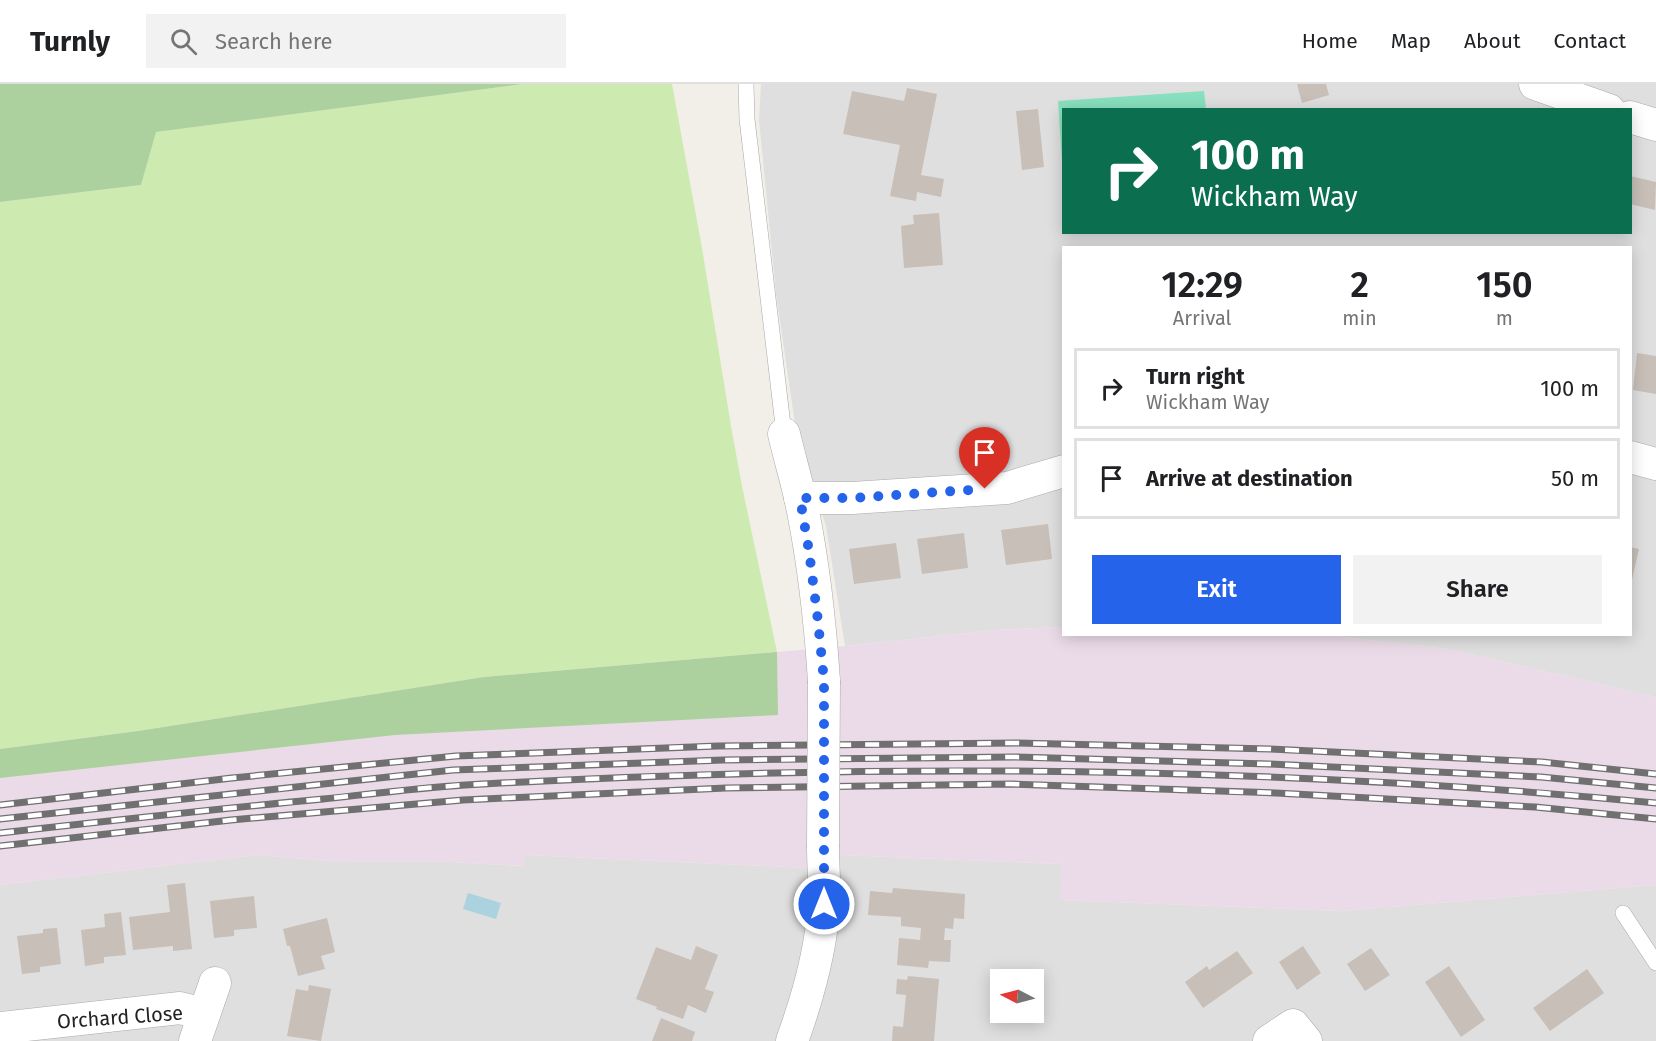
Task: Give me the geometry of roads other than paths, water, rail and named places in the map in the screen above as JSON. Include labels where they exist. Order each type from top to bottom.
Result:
[{"type":"street","points":[[1535,84],[1603,108]]},
{"type":"street","points":[[1632,118],[1656,125]]},
{"type":"street","points":[[784,434],[800,498],[817,609],[824,681],[824,904],[818,952],[803,1012],[792,1041]]},
{"type":"street","points":[[1632,458],[1656,464]]},
{"type":"street","points":[[800,498],[852,498],[1007,488],[1062,472]]},
{"type":"street","name":"Orchard Close","points":[[0,1028],[180,1008],[200,1028],[214,983]]},
{"type":"street","points":[[1269,1041],[1293,1025],[1306,1041]]},
{"type":"lane","points":[[746,84],[747,119],[784,434]]},
{"type":"lane","points":[[1623,913],[1656,963]]},
{"type":"water","points":[[468,893],[501,903],[496,919],[463,909]]},
{"type":"railway","points":[[0,805],[232,778],[456,756],[718,746],[1017,743],[1270,749],[1542,762],[1656,774]]},
{"type":"railway","points":[[0,819],[453,770],[723,760],[1014,757],[1269,764],[1541,777],[1656,788]]},
{"type":"railway","points":[[0,833],[447,786],[763,773],[912,771],[1210,775],[1508,790],[1656,803]]},
{"type":"railway","points":[[0,846],[231,820],[463,800],[726,788],[1011,784],[1276,793],[1535,807],[1656,819]]}]
